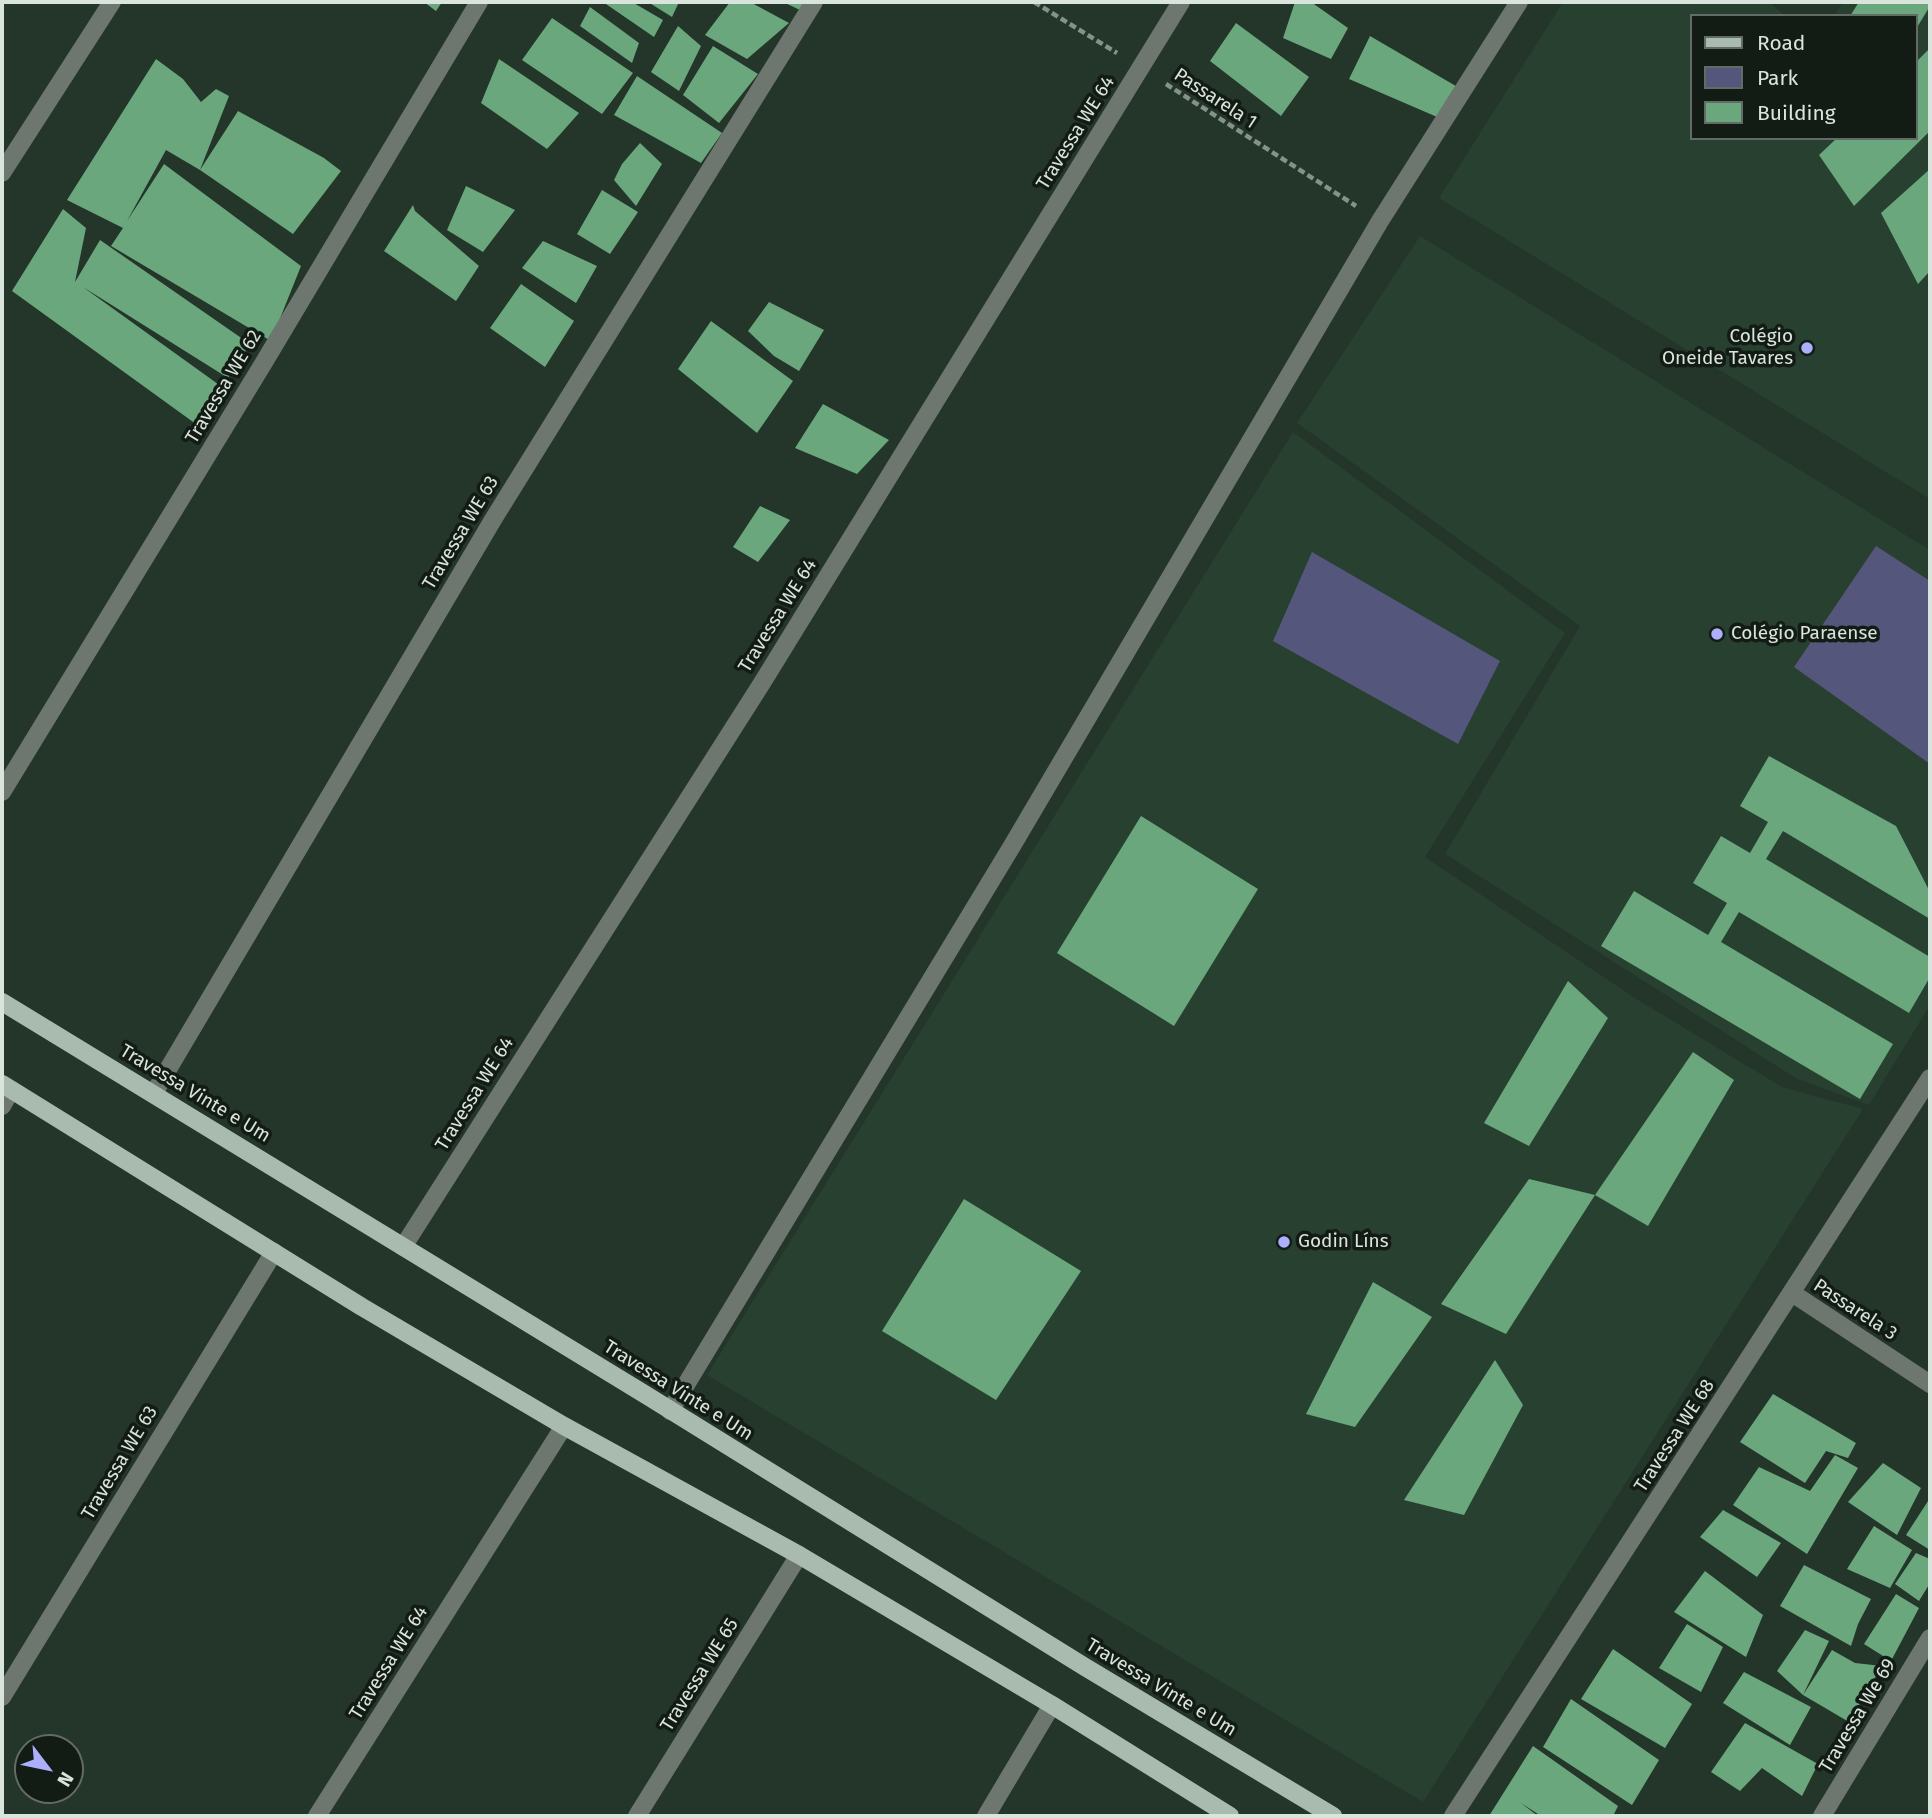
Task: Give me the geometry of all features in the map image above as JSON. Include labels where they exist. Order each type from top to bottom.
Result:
[{"type":"main road","name":"Travessa Vinte e Um","points":[[2,1002],[1085,1667],[1333,1816]]},
{"type":"main road","points":[[7,1087],[362,1307],[565,1426],[799,1555],[1052,1705],[1230,1816]]},
{"type":"street","points":[[2,173],[112,2]]},
{"type":"street","name":"Travessa WE 62","points":[[2,792],[479,2]]},
{"type":"street","name":"Travessa WE 63","points":[[154,1093],[494,518],[814,2]]},
{"type":"street","name":"Travessa WE 64","points":[[403,1247],[754,695],[1181,2]]},
{"type":"street","points":[[670,1411],[1012,846],[1380,221],[1519,2]]},
{"type":"street","name":"Travessa WE 68","points":[[1453,1816],[1930,1078]]},
{"type":"street","points":[[2,1105],[7,1087]]},
{"type":"street","name":"Travessa WE 63","points":[[2,1697],[274,1252]]},
{"type":"street","name":"Passarela 3","points":[[1792,1293],[1930,1384]]},
{"type":"street","name":"Travessa WE 64","points":[[317,1816],[565,1426]]},
{"type":"street","name":"Travessa WE 65","points":[[637,1816],[799,1555]]},
{"type":"street","name":"Travessa We 69","points":[[1822,1816],[1930,1638]]},
{"type":"street","points":[[986,1816],[1052,1705]]},
{"type":"path","name":"Passarela 1","points":[[1034,2],[1380,221]]},
{"type":"shaded area","name":"Colégio Oneide Tavares","points":[[1563,2],[1769,2],[1783,14],[1690,14],[1690,140],[1918,140],[1918,14],[1835,14],[1843,2],[1930,2],[1930,499],[1439,198]]},
{"type":"shaded area","points":[[1420,236],[1930,550],[1930,1005],[1869,1105],[1797,1079],[1445,854],[1580,626],[1297,423]]},
{"type":"shaded area","name":"Godin Líns","points":[[1293,432],[1565,633],[1425,857],[1635,998],[1782,1087],[1863,1109],[1423,1802],[707,1375]]},
{"type":"green space","points":[[1876,546],[1930,581],[1930,764],[1794,667]]},
{"type":"green space","points":[[1312,552],[1500,661],[1458,744],[1273,641]]},
{"type":"building","points":[[424,2],[442,2],[436,11]]},
{"type":"building","points":[[603,2],[632,2],[663,20],[654,37]]},
{"type":"building","points":[[648,2],[679,2],[672,17]]},
{"type":"building","points":[[730,2],[750,2],[789,23],[747,59],[705,35]]},
{"type":"building","points":[[783,2],[804,2],[800,10]]},
{"type":"building","points":[[1295,2],[1311,2],[1348,28],[1331,59],[1283,38]]},
{"type":"building","points":[[1859,2],[1930,2],[1918,26],[1918,14],[1851,14]]},
{"type":"building","points":[[590,7],[639,43],[632,63],[580,26]]},
{"type":"building","points":[[552,18],[633,73],[602,114],[522,60]]},
{"type":"building","points":[[1236,23],[1309,77],[1281,116],[1210,61]]},
{"type":"building","points":[[678,26],[701,46],[679,91],[651,72]]},
{"type":"building","points":[[1370,36],[1461,89],[1451,123],[1349,79]]},
{"type":"building","points":[[713,46],[758,74],[719,123],[683,95]]},
{"type":"building","points":[[1930,48],[1930,131],[1854,206],[1819,155],[1835,140],[1918,140],[1918,60]]},
{"type":"building","points":[[156,59],[183,79],[201,102],[216,89],[229,96],[200,170],[166,150],[127,221],[164,164],[301,266],[271,341],[111,246],[123,228],[67,200]]},
{"type":"building","points":[[499,59],[579,113],[547,149],[481,103]]},
{"type":"building","points":[[637,76],[722,133],[701,163],[614,115]]},
{"type":"building","points":[[238,111],[324,158],[341,171],[293,234],[200,170]]},
{"type":"building","points":[[640,143],[662,164],[636,206],[614,180],[622,164]]},
{"type":"building","points":[[1930,169],[1930,271],[1918,284],[1881,213]]},
{"type":"building","points":[[466,186],[515,210],[483,252],[447,230]]},
{"type":"building","points":[[602,190],[638,212],[610,254],[577,234]]},
{"type":"building","points":[[413,205],[415,211],[479,266],[456,301],[384,251]]},
{"type":"building","points":[[63,209],[86,228],[75,282],[100,240],[250,344],[228,378],[83,287],[229,392],[200,427],[12,291]]},
{"type":"building","points":[[543,241],[597,266],[576,303],[522,268]]},
{"type":"building","points":[[521,284],[574,321],[545,367],[490,328]]},
{"type":"building","points":[[769,302],[824,330],[799,371],[774,356],[748,331]]},
{"type":"building","points":[[711,321],[793,381],[757,433],[678,369]]},
{"type":"building","points":[[823,404],[889,440],[857,474],[795,448]]},
{"type":"building","points":[[760,506],[790,520],[758,562],[733,547]]},
{"type":"building","points":[[1769,756],[1896,826],[1930,892],[1930,919],[1783,831],[1766,859],[1930,957],[1930,977],[1909,1013],[1739,912],[1721,942],[1893,1044],[1860,1099],[1601,946],[1634,891],[1708,935],[1727,903],[1693,883],[1721,836],[1750,853],[1768,822],[1740,806]]},
{"type":"building","points":[[1141,816],[1258,889],[1174,1026],[1057,953]]},
{"type":"building","points":[[1568,981],[1608,1018],[1529,1146],[1484,1123]]},
{"type":"building","points":[[1693,1052],[1734,1080],[1648,1226],[1595,1195]]},
{"type":"building","points":[[1529,1179],[1595,1195],[1506,1334],[1441,1304]]},
{"type":"building","points":[[964,1199],[1081,1271],[996,1400],[882,1331]]},
{"type":"building","points":[[1373,1282],[1432,1317],[1355,1427],[1306,1414]]},
{"type":"building","points":[[1495,1360],[1523,1405],[1464,1515],[1404,1500]]},
{"type":"building","points":[[1773,1394],[1856,1443],[1848,1458],[1826,1451],[1805,1483],[1740,1442]]},
{"type":"building","points":[[1835,1455],[1858,1468],[1807,1554],[1733,1505],[1759,1467],[1810,1491]]},
{"type":"building","points":[[1883,1463],[1921,1488],[1897,1535],[1848,1502]]},
{"type":"building","points":[[1930,1498],[1930,1550],[1906,1535]]},
{"type":"building","points":[[1723,1510],[1781,1543],[1757,1577],[1700,1537]]},
{"type":"building","points":[[1874,1526],[1912,1550],[1890,1588],[1847,1569]]},
{"type":"building","points":[[1916,1553],[1930,1559],[1930,1583],[1919,1601],[1895,1584]]},
{"type":"building","points":[[1804,1565],[1871,1599],[1858,1624],[1851,1646],[1780,1606]]},
{"type":"building","points":[[1705,1571],[1763,1615],[1746,1657],[1674,1612]]},
{"type":"building","points":[[1896,1594],[1919,1608],[1891,1661],[1864,1644]]},
{"type":"building","points":[[1687,1624],[1723,1647],[1701,1692],[1659,1668]]},
{"type":"building","points":[[1805,1630],[1829,1641],[1803,1695],[1777,1671]]},
{"type":"building","points":[[1613,1649],[1692,1704],[1665,1748],[1581,1699]]},
{"type":"building","points":[[1832,1650],[1855,1663],[1882,1666],[1849,1722],[1803,1695]]},
{"type":"building","points":[[1744,1672],[1811,1707],[1790,1745],[1723,1703]]},
{"type":"building","points":[[1571,1699],[1659,1760],[1632,1805],[1543,1747]]},
{"type":"building","points":[[1745,1723],[1818,1764],[1802,1796],[1762,1768],[1740,1791],[1711,1772]]},
{"type":"building","points":[[1533,1746],[1618,1806],[1613,1816],[1541,1816],[1521,1803],[1538,1816],[1489,1816]]},
{"type":"place","name":"Colégio Oneide Tavares","points":[[1807,348]]},
{"type":"place","name":"Colégio Paraense","points":[[1717,634]]},
{"type":"place","name":"Godin Líns","points":[[1284,1242]]}]
